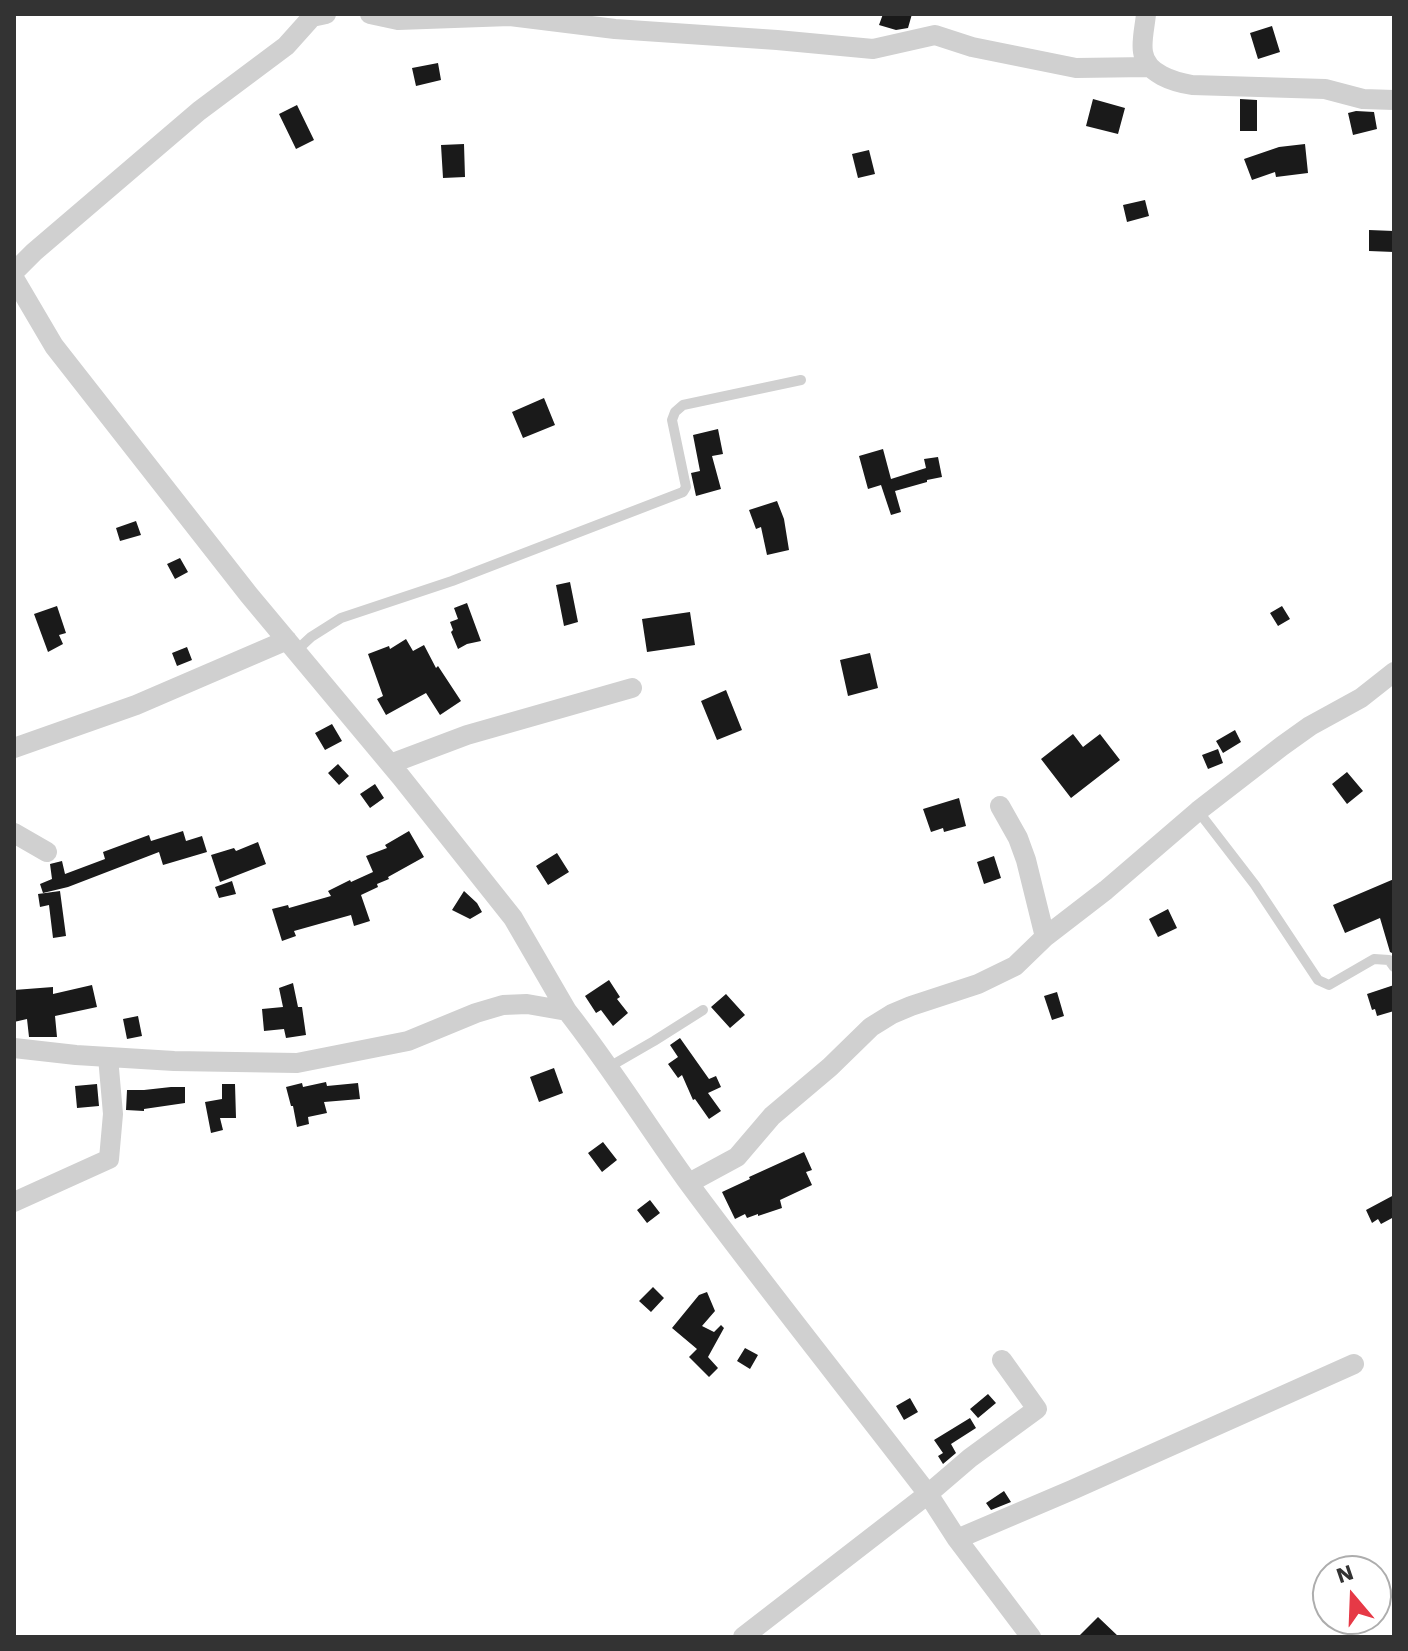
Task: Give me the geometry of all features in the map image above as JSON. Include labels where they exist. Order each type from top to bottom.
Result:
[{"type":"street","points":[[14,272],[199,111],[286,46],[312,17],[326,14]]},
{"type":"street","points":[[370,14],[398,20],[510,16],[615,29],[873,49],[935,35],[972,47],[1076,68],[1149,67],[1174,82],[1192,85],[1325,89],[1363,99],[1394,100]]},
{"type":"street","points":[[1146,14],[1143,53],[1149,67]]},
{"type":"street","points":[[14,278],[54,346],[249,595],[513,918],[567,1011],[650,1129],[928,1494],[957,1539],[1031,1637]]},
{"type":"street","points":[[14,748],[292,645]]},
{"type":"street","points":[[689,1183],[737,1157],[772,1116],[871,1027],[892,1014],[959,991],[1015,966],[1045,937],[1106,890],[1198,811],[1291,739],[1361,698],[1394,672]]},
{"type":"street","points":[[390,764],[467,735],[632,688]]},
{"type":"street","points":[[1000,806],[1026,860],[1045,937]]},
{"type":"street","points":[[14,833],[47,852]]},
{"type":"street","points":[[14,1048],[174,1061],[297,1063],[408,1041],[503,1005],[527,1004],[567,1011]]},
{"type":"street","points":[[14,1202],[109,1159],[113,1114],[108,1057]]},
{"type":"street","points":[[743,1637],[1037,1409],[1002,1360]]},
{"type":"street","points":[[957,1539],[1354,1364]]},
{"type":"lane","points":[[292,645],[341,618],[452,581],[683,492],[686,487],[672,420],[675,412],[683,405],[801,380]]},
{"type":"lane","points":[[1198,811],[1255,885],[1318,980],[1329,985],[1374,959],[1389,960],[1394,967]]},
{"type":"lane","points":[[609,1067],[703,1010]]},
{"type":"building","points":[[883,14],[912,14],[908,28],[896,30],[879,25]]},
{"type":"building","points":[[1272,26],[1280,52],[1258,59],[1250,33]]},
{"type":"building","points":[[438,63],[441,80],[416,86],[412,68]]},
{"type":"building","points":[[1093,99],[1125,108],[1118,134],[1086,126]]},
{"type":"building","points":[[1240,99],[1257,100],[1257,131],[1240,131]]},
{"type":"building","points":[[297,105],[314,140],[296,149],[279,114]]},
{"type":"building","points":[[1374,112],[1377,129],[1353,135],[1348,113]]},
{"type":"building","points":[[464,144],[465,177],[443,178],[441,145]]},
{"type":"building","points":[[1305,144],[1308,173],[1276,177],[1275,172],[1252,180],[1244,159],[1279,147]]},
{"type":"building","points":[[869,150],[875,174],[858,178],[852,154]]},
{"type":"building","points":[[1145,200],[1149,216],[1127,222],[1123,205]]},
{"type":"building","points":[[1369,230],[1394,231],[1394,252],[1369,251]]},
{"type":"building","points":[[544,398],[555,425],[523,438],[512,412]]},
{"type":"building","points":[[718,429],[723,454],[712,456],[721,489],[696,496],[691,473],[700,471],[693,435]]},
{"type":"building","points":[[883,449],[891,479],[926,468],[924,459],[938,457],[942,477],[895,491],[901,512],[891,515],[881,485],[868,489],[859,456]]},
{"type":"building","points":[[777,501],[784,519],[789,550],[767,555],[761,527],[756,529],[749,510]]},
{"type":"building","points":[[136,521],[141,535],[120,541],[116,528]]},
{"type":"building","points":[[180,558],[188,572],[175,579],[167,564]]},
{"type":"building","points":[[570,582],[578,622],[564,626],[556,585]]},
{"type":"building","points":[[467,603],[481,641],[458,649],[450,622],[458,619],[454,608]]},
{"type":"building","points":[[57,606],[66,633],[59,635],[63,644],[48,652],[34,614]]},
{"type":"building","points":[[1282,606],[1290,619],[1278,626],[1270,613]]},
{"type":"building","points":[[690,612],[695,645],[647,652],[642,619]]},
{"type":"building","points":[[406,639],[413,651],[424,645],[436,668],[438,666],[461,701],[440,715],[426,693],[386,715],[377,699],[383,696],[368,654],[389,646],[390,649]]},
{"type":"building","points":[[187,647],[192,660],[177,666],[172,653]]},
{"type":"building","points":[[870,653],[878,688],[848,696],[840,660]]},
{"type":"building","points":[[726,690],[742,730],[717,740],[701,701]]},
{"type":"building","points":[[332,724],[342,741],[325,750],[315,733]]},
{"type":"building","points":[[1235,730],[1241,742],[1223,753],[1216,741]]},
{"type":"building","points":[[1073,734],[1083,747],[1100,734],[1120,760],[1071,798],[1041,759]]},
{"type":"building","points":[[1218,749],[1223,763],[1208,769],[1202,755]]},
{"type":"building","points":[[338,764],[349,776],[339,785],[328,773]]},
{"type":"building","points":[[1347,772],[1363,791],[1347,804],[1332,784]]},
{"type":"building","points":[[375,784],[384,798],[370,808],[360,794]]},
{"type":"building","points":[[959,798],[966,826],[931,832],[923,809]]},
{"type":"building","points":[[183,831],[186,841],[202,836],[207,852],[163,865],[159,852],[68,887],[43,893],[40,884],[52,879],[50,864],[62,861],[65,874],[105,859],[103,852],[149,835],[151,841]]},
{"type":"building","points":[[409,831],[424,857],[361,895],[370,921],[354,926],[351,915],[294,931],[296,936],[282,941],[272,909],[288,905],[289,908],[331,896],[328,891],[373,872],[366,856],[387,848],[385,845]]},
{"type":"building","points":[[258,842],[266,864],[220,882],[211,855],[234,848],[236,851]]},
{"type":"building","points":[[557,853],[569,872],[548,885],[536,866]]},
{"type":"building","points":[[994,856],[1001,878],[984,884],[977,862]]},
{"type":"building","points":[[1394,879],[1394,954],[1390,952],[1380,918],[1345,933],[1333,905]]},
{"type":"building","points":[[232,881],[236,894],[219,898],[215,887]]},
{"type":"building","points":[[60,891],[66,936],[53,938],[49,905],[40,907],[38,894]]},
{"type":"building","points":[[464,891],[482,912],[470,919],[452,910]]},
{"type":"building","points":[[1168,909],[1177,928],[1158,937],[1149,919]]},
{"type":"building","points":[[609,980],[620,997],[617,999],[628,1013],[613,1026],[601,1010],[596,1013],[585,996]]},
{"type":"building","points":[[293,983],[298,1007],[302,1007],[306,1035],[286,1038],[284,1029],[264,1031],[262,1009],[283,1007],[279,988]]},
{"type":"building","points":[[92,985],[97,1007],[55,1016],[57,1037],[29,1037],[27,1019],[14,1022],[14,990],[53,987],[53,994]]},
{"type":"building","points":[[1394,985],[1394,1011],[1377,1016],[1367,994]]},
{"type":"building","points":[[1057,992],[1064,1016],[1052,1020],[1044,996]]},
{"type":"building","points":[[726,994],[745,1015],[730,1028],[711,1007]]},
{"type":"building","points":[[138,1016],[142,1036],[127,1039],[123,1019]]},
{"type":"building","points":[[680,1038],[709,1079],[716,1076],[721,1087],[708,1093],[721,1111],[709,1119],[693,1100],[682,1075],[678,1078],[668,1064],[678,1057],[670,1045]]},
{"type":"building","points":[[554,1068],[563,1093],[539,1102],[530,1077]]},
{"type":"building","points":[[326,1082],[327,1086],[358,1083],[360,1099],[324,1102],[327,1113],[308,1117],[309,1124],[297,1127],[286,1087]]},
{"type":"building","points":[[97,1084],[99,1106],[77,1108],[75,1086]]},
{"type":"building","points":[[222,1084],[235,1084],[236,1118],[220,1118],[223,1130],[211,1133],[205,1102],[222,1099]]},
{"type":"building","points":[[185,1087],[185,1103],[144,1111],[126,1110],[127,1090]]},
{"type":"building","points":[[603,1142],[617,1160],[602,1172],[588,1153]]},
{"type":"building","points":[[804,1152],[812,1170],[806,1172],[812,1185],[780,1200],[782,1208],[747,1218],[745,1214],[735,1219],[722,1192]]},
{"type":"building","points":[[1394,1195],[1394,1217],[1381,1224],[1378,1219],[1372,1223],[1366,1210]]},
{"type":"building","points":[[650,1200],[660,1213],[647,1223],[637,1210]]},
{"type":"building","points":[[653,1287],[664,1298],[651,1312],[639,1301]]},
{"type":"building","points":[[707,1292],[715,1311],[702,1326],[714,1332],[721,1325],[724,1328],[708,1357],[718,1368],[709,1377],[689,1357],[697,1349],[672,1328],[699,1295]]},
{"type":"building","points":[[745,1348],[758,1355],[750,1369],[737,1361]]},
{"type":"building","points":[[988,1394],[996,1403],[978,1418],[970,1409]]},
{"type":"building","points":[[910,1398],[918,1412],[904,1420],[896,1406]]},
{"type":"building","points":[[970,1418],[976,1428],[951,1444],[956,1453],[943,1464],[938,1456],[943,1453],[934,1440]]},
{"type":"building","points":[[1004,1491],[1011,1502],[991,1510],[986,1503]]},
{"type":"building","points":[[1098,1617],[1119,1637],[1078,1637]]}]
